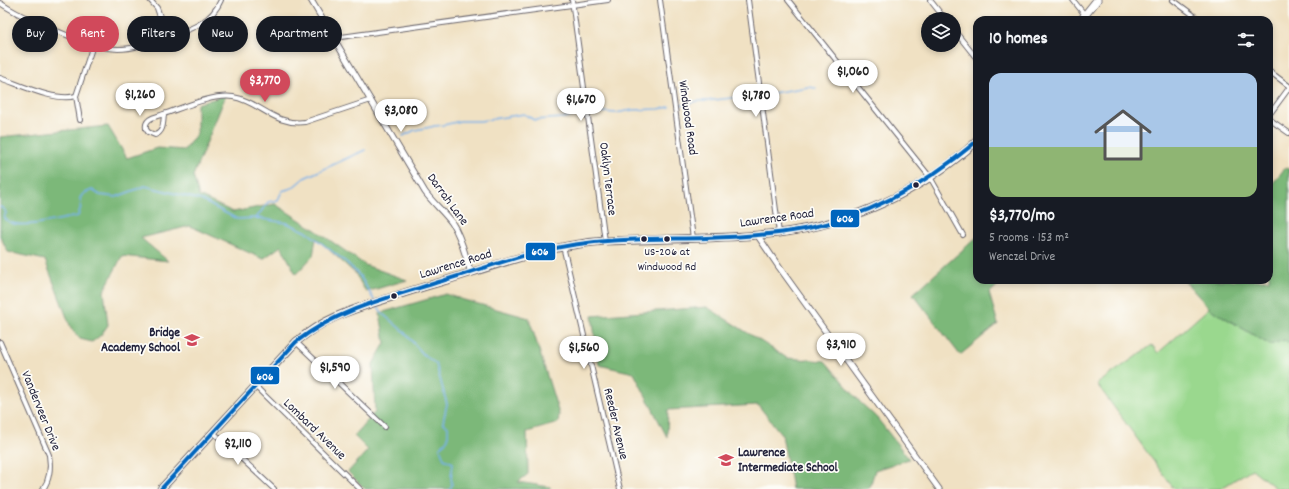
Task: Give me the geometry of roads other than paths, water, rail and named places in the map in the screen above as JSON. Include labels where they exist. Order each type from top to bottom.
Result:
[{"type":"main road","points":[[1085,16],[1097,0]]},
{"type":"main road","name":"Lawrence Road","points":[[161,489],[296,342],[312,329],[334,316],[371,303],[563,246],[605,241],[758,236],[810,228],[856,214],[897,196],[930,177],[952,162],[973,144]]},
{"type":"street","points":[[150,0],[157,8],[160,16]]},
{"type":"street","points":[[190,30],[203,23],[215,12],[221,0]]},
{"type":"street","name":"Darrah Lane","points":[[311,0],[321,16]]},
{"type":"street","points":[[342,37],[573,2],[608,0]]},
{"type":"street","name":"Windwood Road","points":[[660,0],[693,238]]},
{"type":"street","points":[[748,0],[780,233]]},
{"type":"street","points":[[788,0],[930,177],[963,235]]},
{"type":"street","points":[[930,0],[939,12]]},
{"type":"street","points":[[1073,0],[1082,16]]},
{"type":"street","points":[[1173,0],[1195,16]]},
{"type":"street","name":"Oaklyn Terrace","points":[[573,2],[605,241]]},
{"type":"street","points":[[0,3],[36,23],[66,35]]},
{"type":"street","points":[[961,39],[973,54]]},
{"type":"street","name":"Darrah Lane","points":[[342,51],[425,192],[435,205],[451,221],[457,231],[471,273]]},
{"type":"street","points":[[80,120],[76,96],[91,52]]},
{"type":"street","points":[[1273,74],[1289,87],[1273,109]]},
{"type":"street","points":[[0,78],[51,95],[66,98],[76,96]]},
{"type":"street","points":[[164,114],[162,129],[160,132],[154,135],[148,132],[146,129],[146,122],[149,119],[164,114],[212,98],[225,96],[240,99],[283,121],[298,123],[371,100]]},
{"type":"street","points":[[1273,123],[1289,133]]},
{"type":"street","points":[[758,236],[939,489]]},
{"type":"street","name":"Reeder Avenue","points":[[563,246],[620,489]]},
{"type":"street","name":"Vanderveer Drive","points":[[0,342],[48,455],[50,471],[43,489]]},
{"type":"street","points":[[296,342],[385,427]]},
{"type":"street","name":"Lombard Avenue","points":[[255,386],[360,489]]},
{"type":"street","points":[[213,432],[274,489]]},
{"type":"waterway","points":[[767,94],[808,87],[816,88]]},
{"type":"waterway","points":[[681,105],[698,101],[757,95]]},
{"type":"waterway","points":[[594,113],[615,113],[670,107]]},
{"type":"waterway","points":[[403,136],[415,130],[460,121],[480,121],[524,114],[534,120],[563,118],[582,114]]},
{"type":"waterway","points":[[257,217],[268,202],[278,200],[282,191],[292,188],[304,178],[365,150]]},
{"type":"waterway","points":[[0,207],[4,209],[6,213],[4,217],[11,223],[26,224],[44,222],[78,216],[81,206],[80,198],[83,194],[92,190],[100,195],[116,197],[145,186],[201,200],[237,219],[257,218],[287,223],[307,232],[346,262],[360,276],[374,300]]},
{"type":"waterway","points":[[377,305],[383,314],[403,331],[424,355],[436,364],[447,404],[443,422],[448,427],[448,439],[440,448],[444,459],[453,463],[451,477],[452,485],[450,489]]},
{"type":"place","name":"US-206 at Windwood Rd","points":[[667,239]]},
{"type":"place","name":"Bridge Academy School","points":[[192,340]]},
{"type":"place","name":"Lawrence Intermediate School","points":[[726,460]]}]
